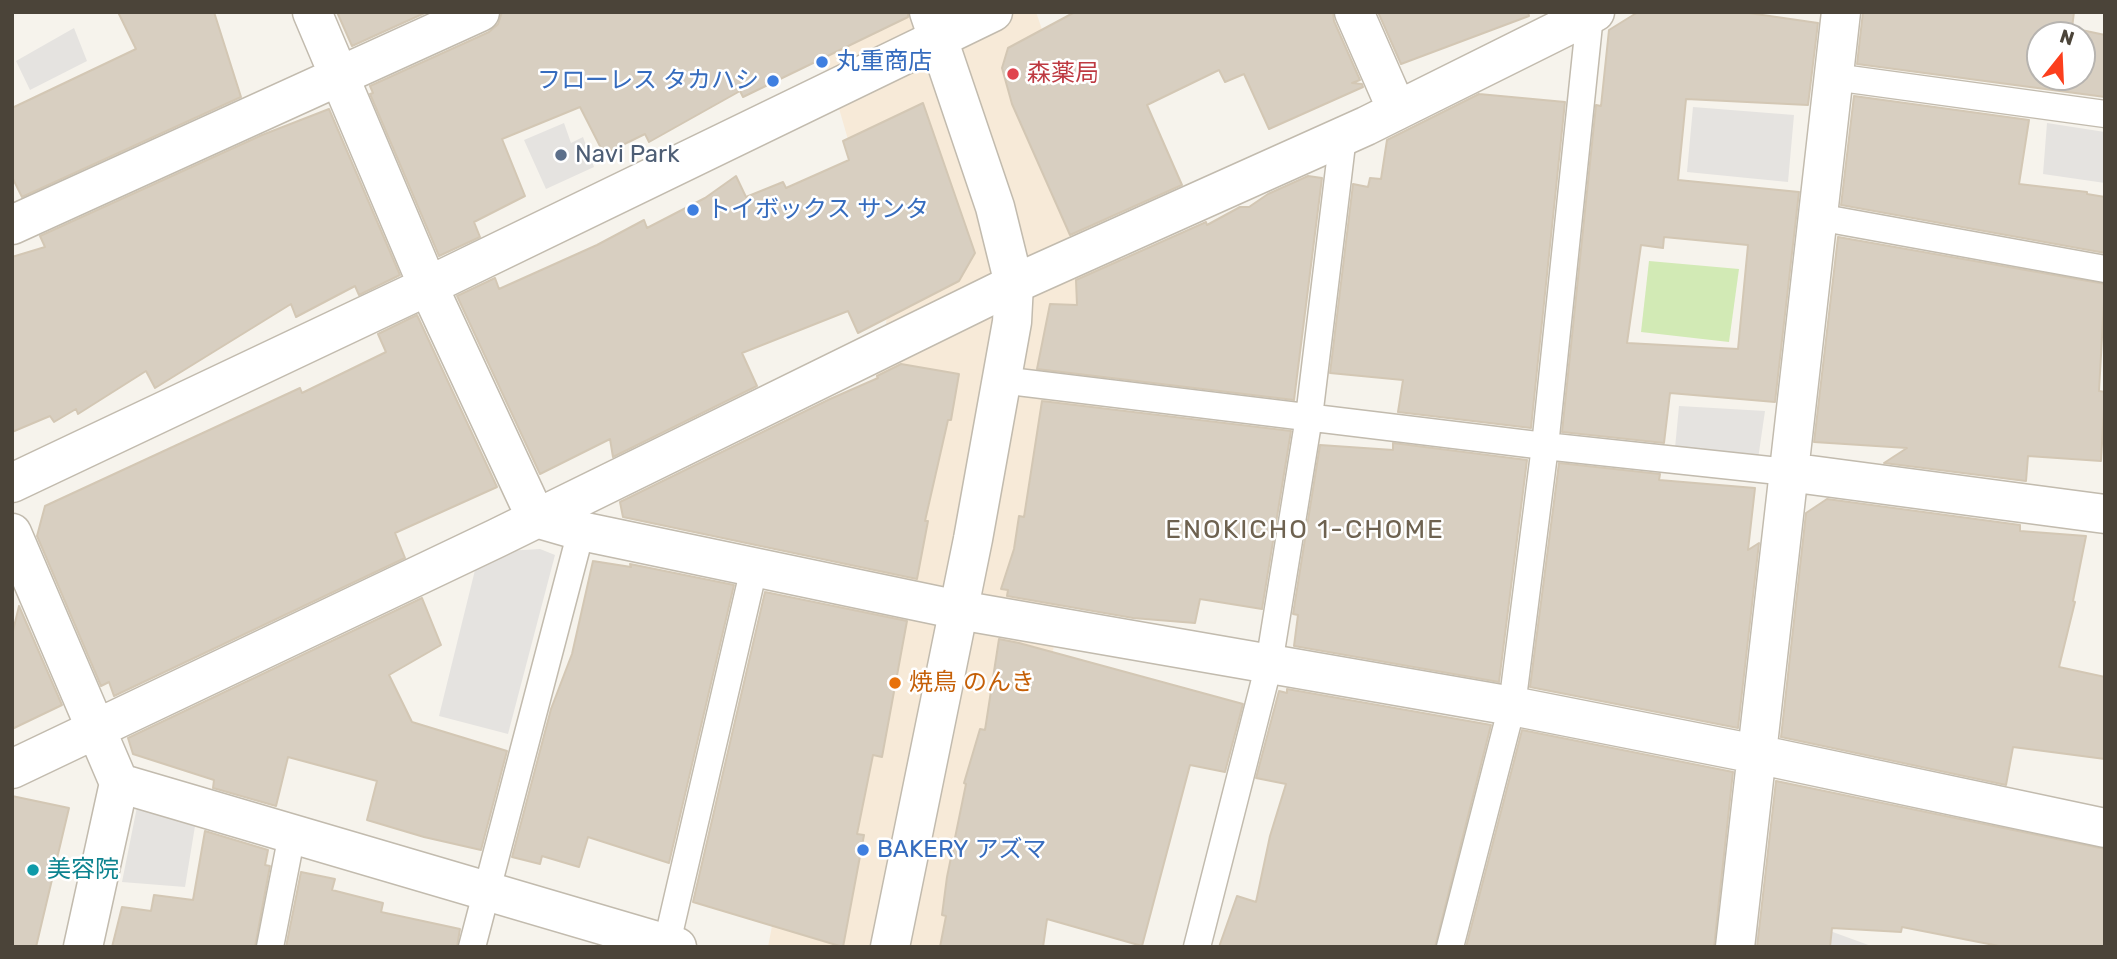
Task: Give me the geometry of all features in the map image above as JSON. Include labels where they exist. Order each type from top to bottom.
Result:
[{"type":"street","points":[[312,12],[428,286],[536,519]]},
{"type":"street","points":[[12,225],[480,12]]},
{"type":"street","points":[[12,483],[428,286],[933,25],[993,12]]},
{"type":"street","points":[[1354,12],[1397,110]]},
{"type":"street","points":[[1734,947],[1841,12]]},
{"type":"street","points":[[12,769],[536,519],[1014,284],[1343,136],[1593,13]]},
{"type":"street","points":[[890,947],[958,610],[1012,322],[1014,284],[995,207],[933,25]]},
{"type":"street","points":[[1787,472],[2105,514]]},
{"type":"street","points":[[536,519],[581,531],[958,610],[1512,706],[1756,754],[2105,828]]},
{"type":"street","points":[[12,533],[119,783],[83,947]]},
{"type":"street","points":[[119,783],[670,946]]},
{"type":"lane","points":[[1450,947],[1512,706],[1545,446],[1593,13]]},
{"type":"lane","points":[[1834,77],[2105,114]]},
{"type":"lane","points":[[1197,947],[1269,664],[1310,417],[1343,136]]},
{"type":"lane","points":[[1818,217],[2105,269]]},
{"type":"lane","points":[[1001,380],[1545,446],[1787,472]]},
{"type":"lane","points":[[472,947],[581,531]]},
{"type":"lane","points":[[670,946],[754,568]]},
{"type":"lane","points":[[270,947],[292,834]]},
{"type":"shaded area","points":[[811,12],[1036,12],[1128,280],[993,947],[768,947],[892,291]]},
{"type":"shaded area","points":[[74,28],[87,61],[30,90],[16,61]]},
{"type":"shaded area","points":[[1693,107],[1794,115],[1788,182],[1687,172]]},
{"type":"shaded area","name":"Navi Park","points":[[564,123],[571,143],[583,137],[594,167],[546,189],[524,140]]},
{"type":"shaded area","points":[[2047,123],[2105,132],[2105,183],[2043,174]]},
{"type":"shaded area","points":[[1679,406],[1765,411],[1758,459],[1675,448]]},
{"type":"shaded area","points":[[540,549],[555,555],[508,734],[439,716],[475,570],[506,551]]},
{"type":"shaded area","points":[[137,807],[196,820],[185,887],[122,882]]},
{"type":"shaded area","points":[[1754,927],[1830,931],[1874,947],[1752,947]]},
{"type":"green space","points":[[1649,261],[1739,269],[1729,342],[1641,332]]},
{"type":"building","points":[[118,12],[214,12],[241,97],[22,197],[12,177],[12,108],[136,49]]},
{"type":"building","points":[[337,12],[427,12],[352,46]]},
{"type":"building","points":[[502,12],[908,12],[908,17],[743,97],[740,91],[649,142],[645,134],[604,154],[580,107],[502,139],[525,196],[474,222],[480,237],[439,256],[370,94],[373,93],[370,86],[489,32],[498,24]]},
{"type":"building","points":[[1075,12],[1333,12],[1334,21],[1360,80],[1352,83],[1362,84],[1363,87],[1269,129],[1244,74],[1225,82],[1219,70],[1147,105],[1182,185],[1070,235],[1012,104],[1002,68],[1008,48]]},
{"type":"building","points":[[1378,12],[1528,12],[1529,16],[1401,64]]},
{"type":"building","points":[[1638,12],[1742,12],[1818,23],[1808,105],[1686,99],[1678,180],[1799,192],[1775,402],[1670,393],[1664,443],[1562,432],[1596,105],[1601,106],[1609,30]],"holes":[[[1664,237],[1748,245],[1738,349],[1627,343],[1641,245],[1663,248]]]},
{"type":"building","points":[[1863,12],[2074,12],[2073,21],[2026,21],[2026,86],[1857,64]]},
{"type":"building","points":[[2096,33],[2105,35],[2105,97],[2060,91],[2096,91]]},
{"type":"building","points":[[1479,94],[1565,102],[1531,428],[1398,412],[1403,380],[1330,373],[1353,184],[1368,187],[1370,178],[1381,179],[1387,140]]},
{"type":"building","points":[[1854,96],[2029,120],[2019,184],[2087,192],[2105,197],[2105,253],[1841,205]]},
{"type":"building","points":[[923,103],[975,253],[959,281],[858,333],[848,311],[742,353],[757,386],[613,457],[610,439],[540,474],[457,296],[495,278],[499,289],[597,245],[644,220],[647,228],[705,198],[736,176],[746,197],[783,182],[786,188],[849,160],[843,141]]},
{"type":"building","points":[[329,109],[400,275],[359,295],[355,286],[296,317],[291,304],[155,388],[146,371],[78,414],[76,409],[54,422],[50,416],[12,432],[12,257],[45,247],[40,236],[262,135]]},
{"type":"building","points":[[1308,176],[1322,178],[1294,400],[1037,369],[1050,304],[1077,305],[1076,280],[1206,222],[1207,225],[1240,207],[1249,207],[1268,194]]},
{"type":"building","points":[[1838,237],[2105,284],[2099,391],[2105,392],[2101,461],[2028,456],[2026,481],[1884,463],[1907,448],[1814,442]]},
{"type":"building","points":[[417,315],[497,487],[395,533],[405,558],[114,696],[109,682],[101,686],[37,536],[45,506],[300,388],[302,393],[386,352],[378,334]]},
{"type":"building","points":[[901,364],[959,374],[951,420],[948,420],[925,521],[928,521],[917,579],[623,517],[620,502],[878,378],[877,376]]},
{"type":"building","points":[[1042,401],[1291,431],[1262,609],[1200,599],[1195,623],[1133,618],[1007,596],[1008,590],[1001,589],[1014,549],[1019,516],[1024,517]]},
{"type":"building","points":[[1393,443],[1527,460],[1499,682],[1294,646],[1298,615],[1293,614],[1320,445],[1393,450]]},
{"type":"building","points":[[1559,463],[1660,474],[1659,480],[1755,488],[1748,550],[1759,543],[1738,728],[1530,687]]},
{"type":"building","points":[[1827,499],[2020,525],[2020,531],[2086,536],[2073,601],[2075,602],[2059,667],[2105,677],[2105,759],[2013,747],[2006,785],[1781,737],[1806,513]]},
{"type":"building","points":[[593,561],[631,567],[630,564],[734,585],[669,863],[588,837],[579,867],[542,856],[540,864],[512,857],[551,709],[572,654]]},
{"type":"building","points":[[765,592],[907,621],[882,757],[873,755],[857,834],[864,835],[843,947],[693,902]]},
{"type":"building","points":[[422,598],[441,645],[389,675],[412,722],[507,751],[481,850],[367,820],[377,781],[288,757],[276,806],[213,788],[214,780],[133,754],[128,738]]},
{"type":"building","points":[[19,606],[62,705],[12,729],[12,635]]},
{"type":"building","points":[[999,639],[1243,704],[1225,772],[1190,765],[1142,946],[1047,919],[1043,947],[940,947],[946,916],[942,915],[947,877],[966,784],[964,783],[980,729],[985,730]]},
{"type":"building","points":[[1287,689],[1491,725],[1435,947],[1219,947],[1237,896],[1256,902],[1270,836],[1286,784],[1256,778],[1279,691],[1287,693]]},
{"type":"building","points":[[1522,730],[1733,772],[1714,947],[1466,947]]},
{"type":"building","points":[[1776,781],[2105,849],[2105,947],[2004,947],[1902,927],[1901,932],[1832,928],[1830,947],[1757,947]]},
{"type":"building","name":"美容院","points":[[12,796],[69,808],[36,947],[12,947]]},
{"type":"building","points":[[205,831],[268,850],[265,865],[270,866],[255,947],[112,947],[122,907],[151,911],[154,895],[193,900]]},
{"type":"building","points":[[301,872],[335,879],[332,890],[383,903],[381,912],[460,929],[457,947],[286,947]]},
{"type":"place","name":"丸重商店","points":[[822,62]]},
{"type":"place","name":"森薬局","points":[[1013,74]]},
{"type":"place","name":"フローレス タカハシ","points":[[773,81]]},
{"type":"place","name":"Navi Park","points":[[561,155]]},
{"type":"place","name":"トイボックス サンタ","points":[[693,210]]},
{"type":"place","name":"焼鳥 のんき","points":[[895,683]]},
{"type":"place","name":"BAKERY アズマ","points":[[863,850]]},
{"type":"place","name":"美容院","points":[[33,870]]},
{"type":"district","name":"ENOKICHO 1-CHOME","points":[[1305,530]]}]
